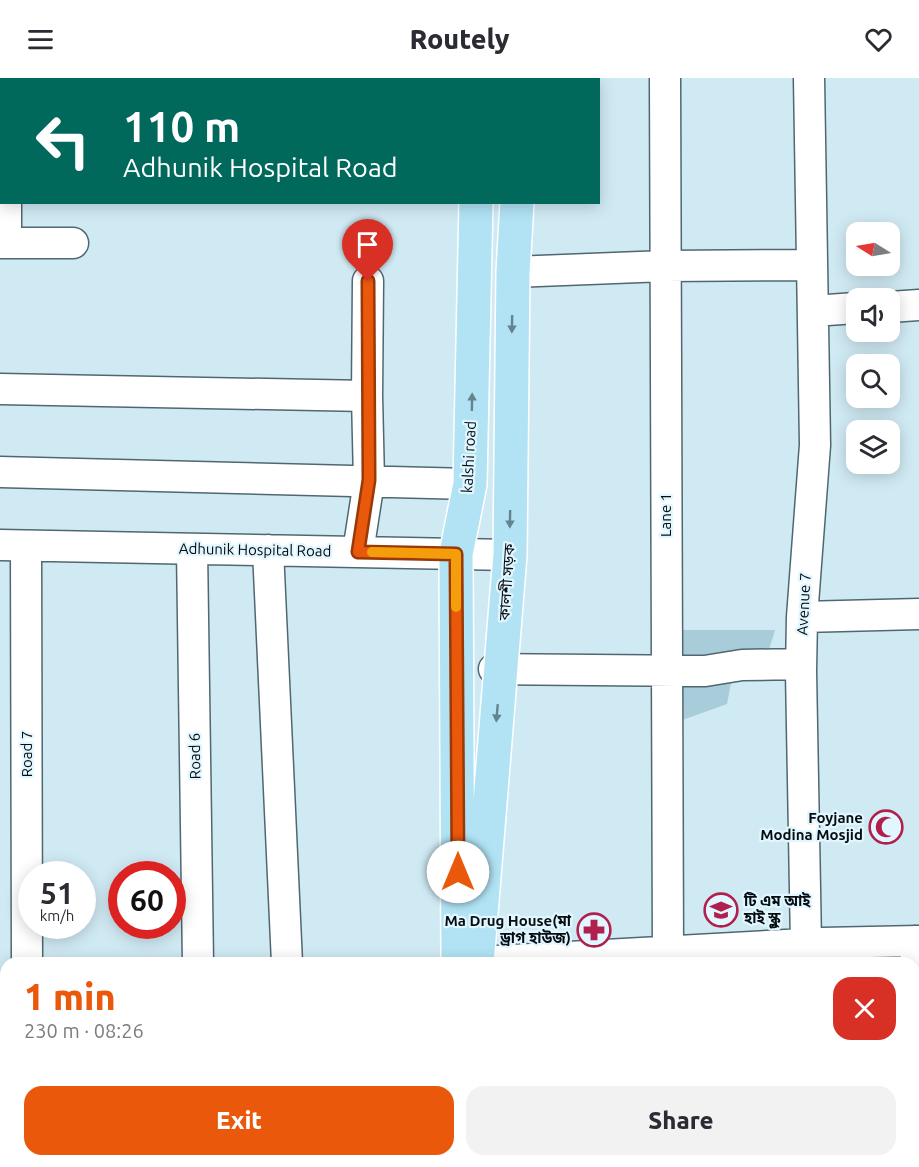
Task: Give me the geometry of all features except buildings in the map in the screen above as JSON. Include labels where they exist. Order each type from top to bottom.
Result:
[{"type":"main road","name":"kalshi road","points":[[471,957],[456,554],[470,484],[476,204]]},
{"type":"main road","name":"কালশী সড়ক","points":[[471,957],[510,555],[513,272],[517,204]]},
{"type":"street","name":"Lane 1","points":[[665,78],[668,952]]},
{"type":"street","name":"Avenue 7","points":[[806,945],[801,664],[802,617],[815,445],[809,78]]},
{"type":"street","points":[[6,204],[3,243],[73,243]]},
{"type":"street","points":[[513,272],[665,266],[812,265]]},
{"type":"street","points":[[358,552],[369,480],[368,281]]},
{"type":"street","points":[[900,306],[919,305]]},
{"type":"street","points":[[813,311],[846,309]]},
{"type":"street","points":[[0,389],[367,396]]},
{"type":"street","points":[[0,472],[470,484]]},
{"type":"street","name":"Adhunik Hospital Road","points":[[13,545],[510,555]]},
{"type":"street","name":"Road 7","points":[[13,545],[27,957]]},
{"type":"street","name":"Road 6","points":[[192,549],[198,957]]},
{"type":"street","points":[[268,550],[287,957]]},
{"type":"street","points":[[802,617],[919,614]]},
{"type":"street","points":[[494,669],[705,671],[742,665],[801,664]]},
{"type":"street","points":[[640,957],[668,952],[776,955],[806,945],[917,941],[917,957]]},
{"type":"shaded area","points":[[677,630],[775,630],[765,663],[733,672],[727,704],[674,723]]},
{"type":"slow traffic","points":[[372,552],[456,554],[456,607]]},
{"type":"place","name":"Foyjane Modina Mosjid","points":[[886,827]]},
{"type":"place","name":"টি এম আই হাই স্কুল","points":[[721,910]]},
{"type":"place","name":"Ma Drug House(মা ড্রাগ হাউজ)","points":[[594,930]]},
{"type":"route","points":[[368,281],[369,480],[358,552],[456,554],[458,872]]}]
